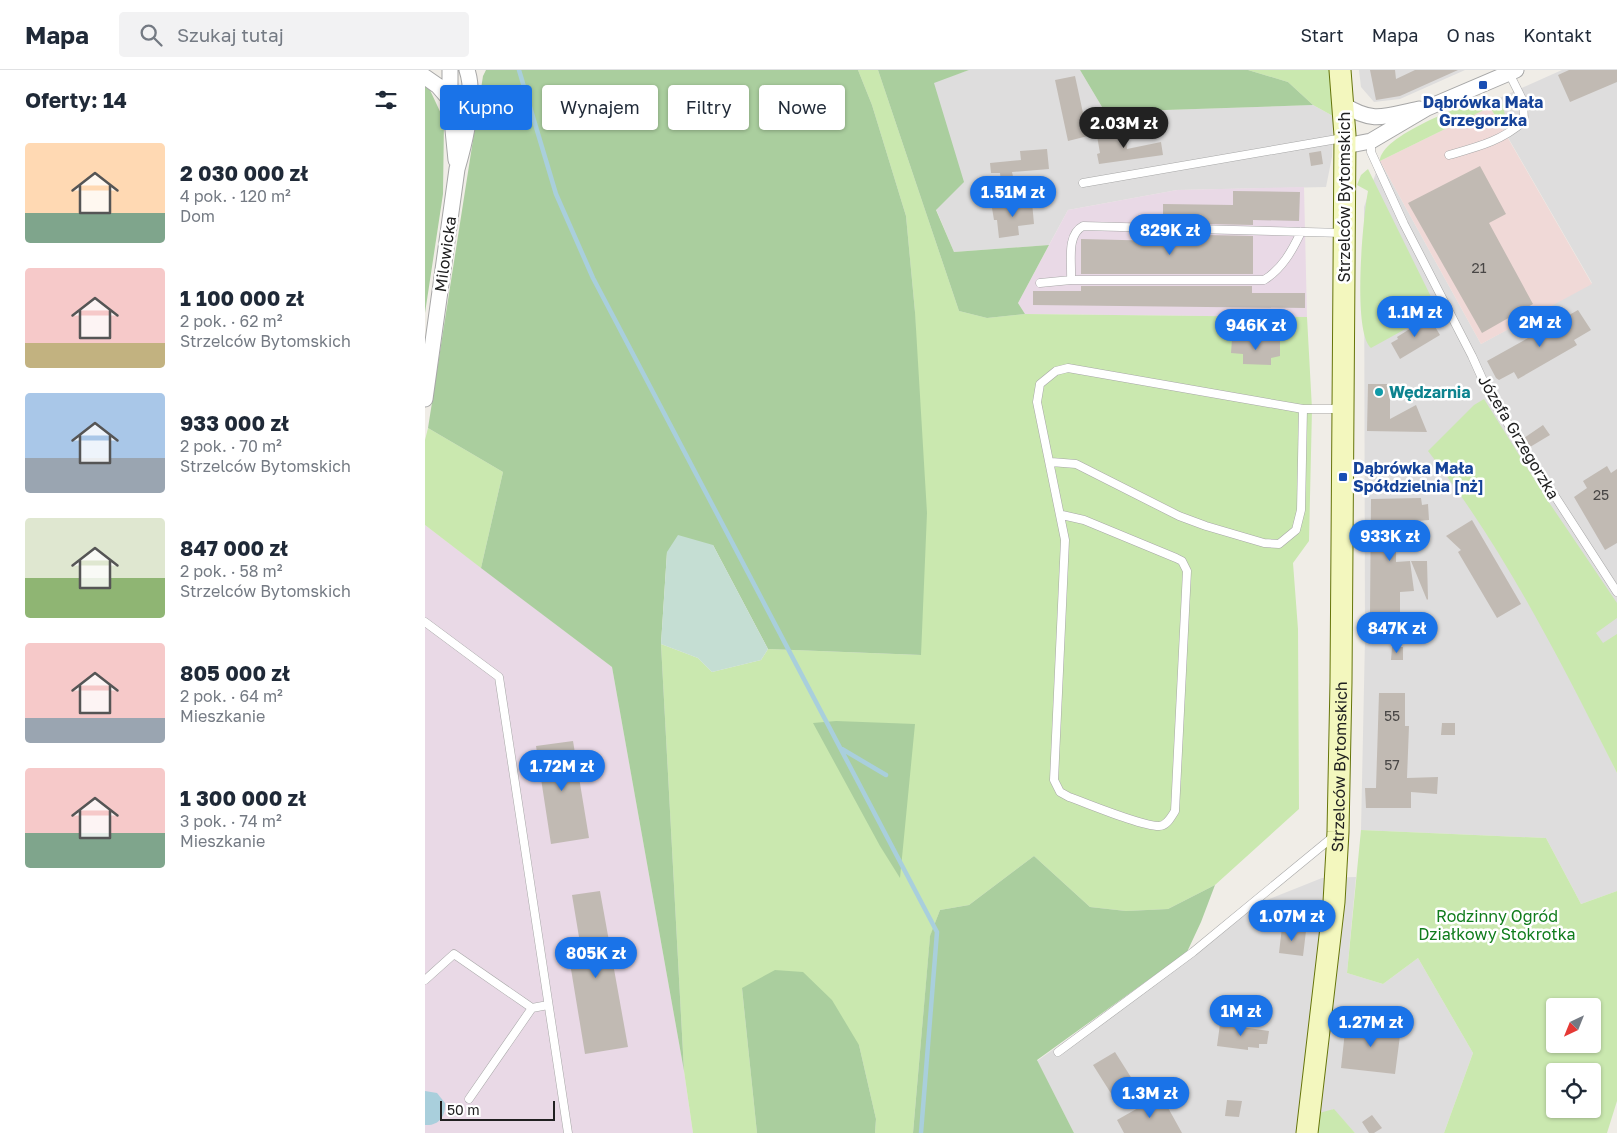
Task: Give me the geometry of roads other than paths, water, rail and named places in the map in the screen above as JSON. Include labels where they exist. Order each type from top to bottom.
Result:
[{"type":"street","name":"Milowicka","points":[[450,85],[451,70]]},
{"type":"street","name":"Strzelców Bytomskich","points":[[1307,1133],[1333,902],[1338,832],[1345,233],[1344,105],[1340,70]]},
{"type":"street","points":[[1345,139],[1371,141],[1427,108],[1513,72]]},
{"type":"street","name":"Milowicka","points":[[425,399],[457,169],[464,146],[471,74]]},
{"type":"street","points":[[425,76],[440,88]]},
{"type":"street","points":[[1344,105],[1362,116],[1374,118],[1427,108]]},
{"type":"street","points":[[1345,139],[1374,118]]},
{"type":"street","name":"Milowicka","points":[[453,130],[457,169]]},
{"type":"lane","points":[[1449,155],[1493,142],[1514,130],[1524,120],[1523,101],[1513,72]]},
{"type":"lane","points":[[1083,182],[1345,139]]},
{"type":"lane","name":"Józefa Grzegorzka","points":[[1371,141],[1371,152],[1404,224],[1472,356],[1490,396],[1617,592]]},
{"type":"lane","points":[[1071,280],[1072,238],[1077,229],[1083,226],[1345,233]]},
{"type":"lane","points":[[1040,283],[1071,280],[1263,280],[1275,273],[1291,252],[1301,232]]},
{"type":"lane","points":[[1062,515],[1084,520],[1176,558],[1182,562],[1187,571],[1175,811],[1165,824],[1160,826],[1146,824],[1069,797],[1060,792],[1054,780],[1065,540],[1062,515],[1037,402],[1037,391],[1044,379],[1061,369],[1303,408],[1332,409],[1343,406]]},
{"type":"lane","points":[[1051,462],[1076,464],[1179,516],[1206,526],[1264,543],[1279,544],[1286,540],[1295,530],[1301,510],[1303,408]]},
{"type":"lane","points":[[425,622],[499,677],[568,1133]]},
{"type":"lane","points":[[1058,1052],[1193,952],[1338,832]]},
{"type":"lane","points":[[425,980],[454,954],[531,1008]]},
{"type":"lane","points":[[469,1099],[531,1008],[549,1004]]},
{"type":"water","points":[[425,1091],[437,1093],[445,1103],[441,1119],[430,1125],[425,1125]]},
{"type":"waterway","points":[[519,70],[556,194],[593,278],[937,932],[921,1133]]},
{"type":"waterway","points":[[842,749],[886,775]]},
{"type":"place","name":"Dąbrówka Mała Grzegorzka","points":[[1483,85]]},
{"type":"place","name":"Wędzarnia","points":[[1379,392]]},
{"type":"place","name":"Dąbrówka Mała Spółdzielnia [nż]","points":[[1343,477]]},
{"type":"park label","name":"Rodzinny Ogród Działkowy Stokrotka","points":[[1497,925]]}]
